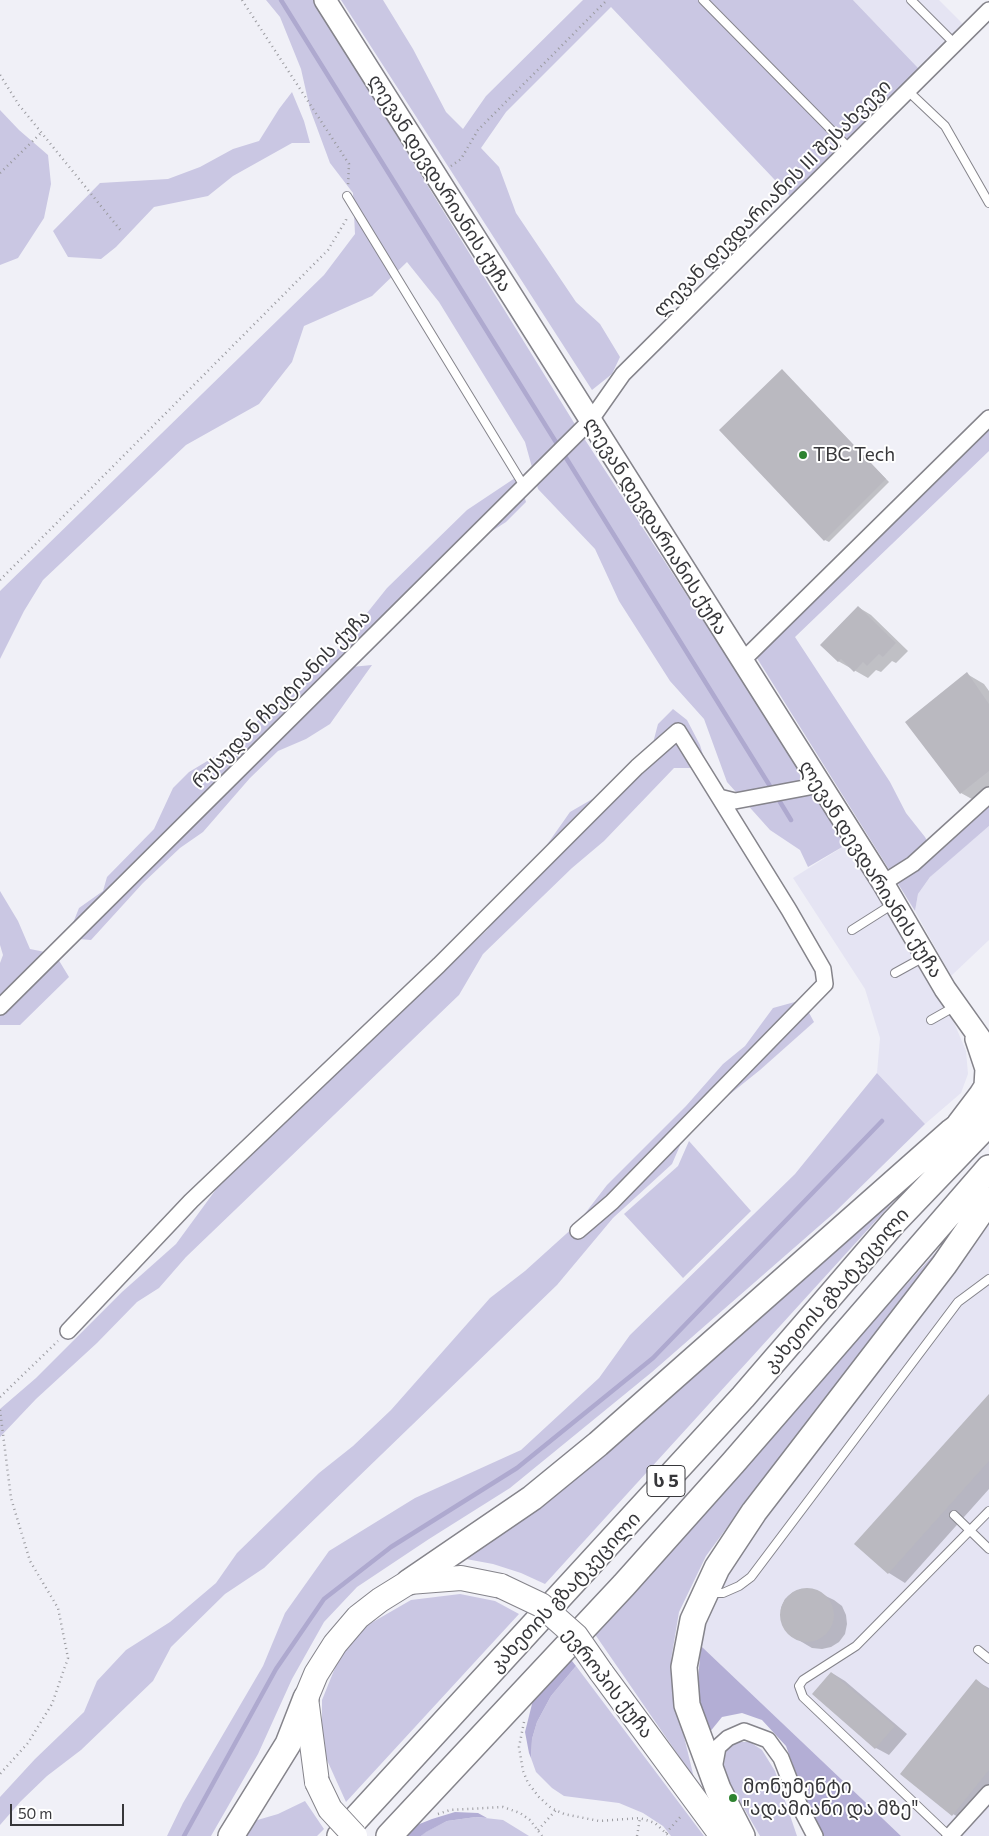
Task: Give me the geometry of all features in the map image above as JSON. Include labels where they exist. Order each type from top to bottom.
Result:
[{"type":"highway","points":[[409,1582],[532,1498],[598,1444],[951,1132],[974,1115],[989,1107]]},
{"type":"highway","name":"კახეთის გზატკეცილი","points":[[340,1836],[743,1397],[894,1222],[989,1123]]},
{"type":"highway","name":"კახეთის გზატკეცილი","points":[[389,1836],[624,1586],[989,1168]]},
{"type":"highway","points":[[742,1836],[718,1789],[686,1705],[684,1667],[693,1620],[717,1568],[754,1512],[944,1265],[989,1200]]},
{"type":"highway","points":[[232,1836],[288,1744],[306,1698]]},
{"type":"main road","name":"ლევან დევდარიანის ქუჩა","points":[[325,0],[883,883],[956,1006],[981,1036],[989,1051]]},
{"type":"main road","points":[[951,1132],[984,1086],[986,1069],[981,1036]]},
{"type":"main road","name":"ევროპის ქუჩა","points":[[306,1698],[316,1674],[335,1644],[352,1624],[380,1600],[409,1582],[461,1578],[501,1586],[541,1605],[576,1636],[722,1836]]},
{"type":"main road","points":[[306,1698],[317,1782],[330,1809],[355,1836]]},
{"type":"street","name":"ლევან დევდარიანის III შესახვევი","points":[[590,421],[623,374],[989,10]]},
{"type":"street","points":[[742,662],[989,418]]},
{"type":"street","name":"რუსუდან ჩხეტიანის ქუჩა","points":[[0,1007],[590,421]]},
{"type":"street","points":[[68,1331],[191,1201],[439,965],[637,767],[678,731],[799,927],[822,969],[825,984],[612,1202],[578,1231]]},
{"type":"street","points":[[719,797],[735,801],[820,785]]},
{"type":"street","points":[[883,883],[913,864],[989,795]]},
{"type":"street","points":[[713,1773],[718,1748],[728,1738],[744,1731],[768,1740],[781,1758],[815,1836]]},
{"type":"street","points":[[949,1836],[989,1793]]},
{"type":"lane","points":[[703,0],[850,149]]},
{"type":"lane","points":[[911,0],[955,44]]},
{"type":"lane","points":[[908,91],[944,126],[989,203]]},
{"type":"lane","points":[[347,196],[524,486]]},
{"type":"lane","points":[[852,930],[894,903]]},
{"type":"lane","points":[[896,973],[925,956]]},
{"type":"lane","points":[[931,1020],[956,1006]]},
{"type":"lane","points":[[705,1593],[723,1593],[739,1586],[751,1577],[958,1302],[989,1279]]},
{"type":"lane","points":[[949,1836],[803,1697],[799,1686],[803,1680],[856,1646],[989,1511]]},
{"type":"lane","points":[[954,1515],[989,1549]]},
{"type":"lane","points":[[978,1650],[989,1659]]},
{"type":"path","points":[[0,580],[328,250],[346,220],[349,164],[242,0]]},
{"type":"path","points":[[436,177],[461,159],[478,130],[607,0]]},
{"type":"path","points":[[0,75],[19,105],[122,232]]},
{"type":"path","points":[[0,173],[42,132]]},
{"type":"path","points":[[0,1397],[68,1331]]},
{"type":"path","points":[[0,1410],[11,1498],[30,1561],[58,1608],[68,1658],[52,1704],[28,1743],[0,1774]]},
{"type":"path","points":[[525,1720],[519,1747],[523,1771],[528,1783],[539,1797],[564,1814],[599,1821],[640,1818],[655,1823],[669,1836]]},
{"type":"path","points":[[666,1833],[696,1800]]},
{"type":"path","points":[[433,1816],[450,1810],[502,1808],[520,1812],[530,1820],[542,1836]]},
{"type":"path","points":[[538,1830],[556,1810]]},
{"type":"path","points":[[637,1836],[640,1818]]},
{"type":"shaded area","points":[[266,0],[313,0],[576,426],[849,843],[808,867],[800,850],[770,830],[727,782],[704,719],[670,681],[619,601],[595,549],[538,489],[525,442],[439,302],[407,262],[372,296],[304,326],[292,362],[259,404],[186,445],[43,580],[24,611],[0,659],[0,591],[324,275],[355,234],[353,193],[330,163],[310,109],[301,69],[280,17]]},
{"type":"shaded area","points":[[341,0],[383,0],[413,49],[446,112],[463,129],[486,96],[583,0],[853,0],[919,69],[791,197],[611,7],[506,112],[481,148],[499,167],[516,213],[576,302],[600,324],[620,357],[612,374],[592,390]]},
{"type":"shaded area","points":[[853,0],[939,0],[965,26],[919,69]]},
{"type":"shaded area","points":[[292,92],[304,121],[310,143],[292,143],[233,176],[208,196],[154,207],[116,247],[101,259],[68,257],[53,231],[100,183],[168,179],[200,167],[233,149],[259,141]]},
{"type":"shaded area","points":[[0,110],[19,130],[48,155],[51,184],[44,218],[18,258],[0,265]]},
{"type":"shaded area","points":[[989,423],[989,451],[795,637],[890,782],[906,813],[925,837],[935,856],[989,806],[989,826],[930,877],[918,894],[915,911],[755,655]]},
{"type":"shaded area","points":[[518,476],[526,502],[506,522],[467,547],[351,667],[372,665],[330,724],[306,739],[278,751],[250,778],[203,832],[180,848],[143,883],[91,940],[67,938],[79,908],[103,891],[107,877],[154,829],[173,788],[189,772],[229,748],[271,708],[299,687],[339,648],[387,588],[467,510]]},
{"type":"shaded area","points":[[673,709],[687,720],[700,745],[707,768],[674,768],[604,841],[572,868],[483,954],[459,995],[186,1257],[159,1288],[137,1302],[97,1343],[36,1399],[0,1437],[0,1409],[36,1378],[122,1292],[176,1244],[217,1188],[250,1157],[341,1061],[366,1037],[433,981],[487,930],[570,812],[601,794],[653,743],[658,724]]},
{"type":"shaded area","points":[[989,826],[989,940],[951,976],[915,911],[918,894],[940,867]]},
{"type":"shaded area","points":[[849,843],[947,1006],[966,1051],[968,1074],[961,1093],[925,1124],[877,1073],[880,1038],[865,989],[793,878]]},
{"type":"shaded area","points":[[0,891],[18,921],[30,949],[55,954],[69,977],[20,1025],[0,1025],[0,963],[3,955],[0,945]]},
{"type":"shaded area","points":[[802,1000],[814,1022],[760,1070],[709,1111],[685,1134],[672,1164],[613,1218],[557,1285],[264,1568],[225,1594],[171,1647],[153,1681],[81,1750],[47,1776],[0,1825],[0,1797],[35,1759],[84,1712],[97,1681],[126,1650],[170,1622],[216,1583],[237,1553],[319,1473],[353,1446],[391,1410],[490,1298],[525,1271],[576,1225],[607,1185],[686,1106],[723,1064],[745,1046],[773,1008]]},
{"type":"shaded area","points":[[877,1073],[925,1124],[834,1213],[652,1372],[510,1488],[357,1587],[324,1622],[292,1679],[258,1754],[211,1836],[167,1836],[183,1803],[263,1666],[285,1613],[329,1551],[415,1498],[521,1450],[599,1378],[630,1335],[795,1174]]},
{"type":"shaded area","points":[[689,1141],[751,1211],[683,1278],[624,1214],[678,1166]]},
{"type":"shaded area","points":[[913,1180],[545,1584],[521,1573],[493,1564],[466,1559]]},
{"type":"shaded area","points":[[989,1223],[989,1836],[901,1836],[701,1646],[701,1624],[727,1567],[799,1467]]},
{"type":"shaded area","points":[[957,1229],[762,1480],[706,1556],[679,1612],[671,1660],[681,1724],[694,1778],[592,1630]]},
{"type":"shaded area","points":[[460,1594],[495,1601],[519,1614],[346,1802],[322,1749],[322,1700],[339,1658],[366,1626],[411,1600]]},
{"type":"shaded area","points":[[701,1646],[901,1836],[823,1836],[809,1809],[786,1746],[762,1720],[742,1713],[722,1717],[709,1733],[697,1690]]},
{"type":"shaded area","points":[[568,1656],[576,1666],[551,1696],[537,1722],[532,1739],[531,1758],[525,1732],[535,1692]]},
{"type":"shaded area","points":[[576,1666],[704,1836],[671,1836],[663,1826],[643,1813],[619,1803],[564,1796],[552,1788],[536,1772],[531,1758],[532,1739],[537,1722],[551,1696]]},
{"type":"shaded area","points":[[738,1742],[750,1742],[762,1750],[775,1771],[797,1836],[760,1836],[723,1772],[726,1748]]},
{"type":"shaded area","points":[[305,1801],[324,1829],[317,1836],[245,1836],[254,1821],[278,1814]]},
{"type":"shaded area","points":[[455,1812],[478,1813],[487,1818],[476,1817],[447,1821],[421,1836],[404,1836],[412,1827]]},
{"type":"shaded area","points":[[476,1817],[503,1820],[529,1836],[421,1836],[447,1821]]},
{"type":"building","name":"TBC Tech","points":[[782,369],[886,479],[824,541],[719,430]]},
{"type":"building","points":[[858,606],[896,643],[883,657],[879,654],[867,666],[863,662],[854,672],[841,659],[838,662],[820,645]]},
{"type":"building","points":[[967,672],[989,704],[989,771],[960,794],[905,722]]},
{"type":"building","points":[[989,1394],[989,1461],[888,1574],[854,1544]]},
{"type":"building","points":[[802,1588],[812,1588],[822,1592],[830,1600],[834,1615],[830,1630],[822,1638],[812,1642],[802,1642],[792,1638],[784,1630],[780,1620],[780,1610],[784,1600],[792,1592]]},
{"type":"building","points":[[831,1672],[895,1726],[875,1749],[812,1694]]},
{"type":"building","points":[[976,1679],[989,1690],[989,1770],[952,1816],[900,1774]]},
{"type":"waterway","points":[[281,0],[559,447]]},
{"type":"waterway","points":[[563,453],[773,791]]},
{"type":"waterway","points":[[777,797],[791,820]]},
{"type":"waterway","points":[[184,1836],[276,1669],[324,1599],[391,1547],[517,1468],[653,1358],[882,1121]]},
{"type":"place","name":"TBC Tech","points":[[803,455]]},
{"type":"place","name":"მონუმენტი \"ადამიანი და მზე\"","points":[[733,1798]]}]
